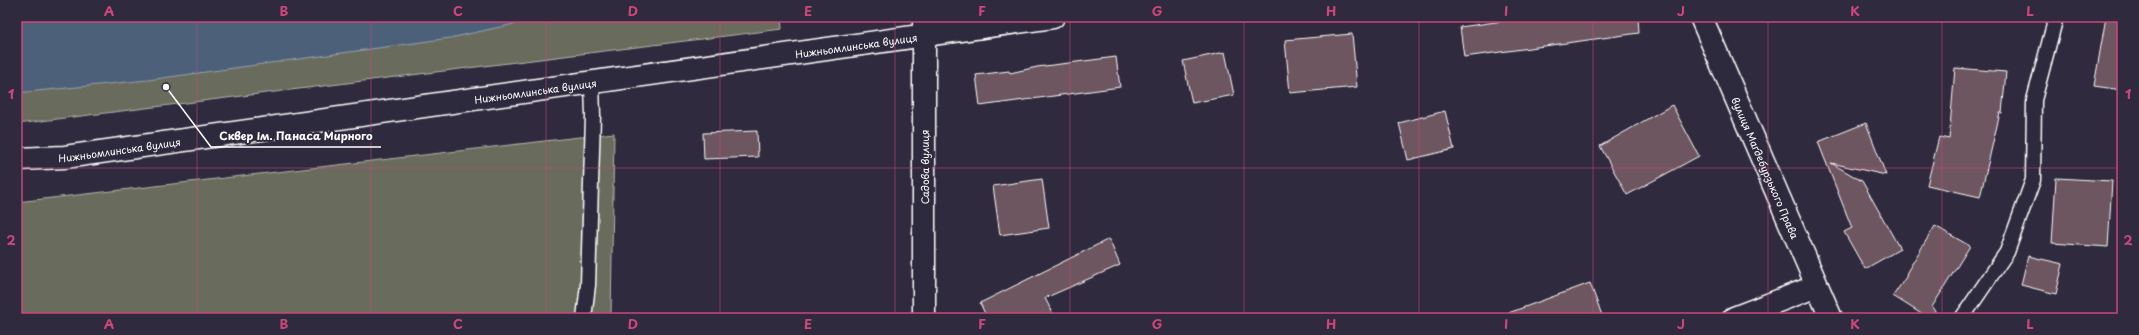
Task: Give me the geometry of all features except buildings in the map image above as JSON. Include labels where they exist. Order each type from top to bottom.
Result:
[{"type":"main road","name":"Нижньомлинська вулиця","points":[[17,159],[65,157],[592,84],[924,26],[1053,17]]},
{"type":"main road","name":"вулиця Маґдебурзького Права","points":[[1701,17],[1831,318]]},
{"type":"main road","name":"Садова вулиця","points":[[924,26],[924,318]]},
{"type":"main road","points":[[1734,318],[1817,286]]},
{"type":"lane","points":[[1962,318],[2007,252],[2033,180],[2034,100],[2056,17]]},
{"type":"lane","points":[[584,318],[588,285],[593,116],[592,84]]},
{"type":"green space","points":[[17,17],[781,17],[782,29],[17,124]]},
{"type":"green space","points":[[614,133],[611,318],[17,318],[17,202]]},
{"type":"water","points":[[17,17],[546,17],[450,38],[148,80],[17,93]]},
{"type":"place","name":"Сквер ім. Панаса Мирного","points":[[166,87]]}]
